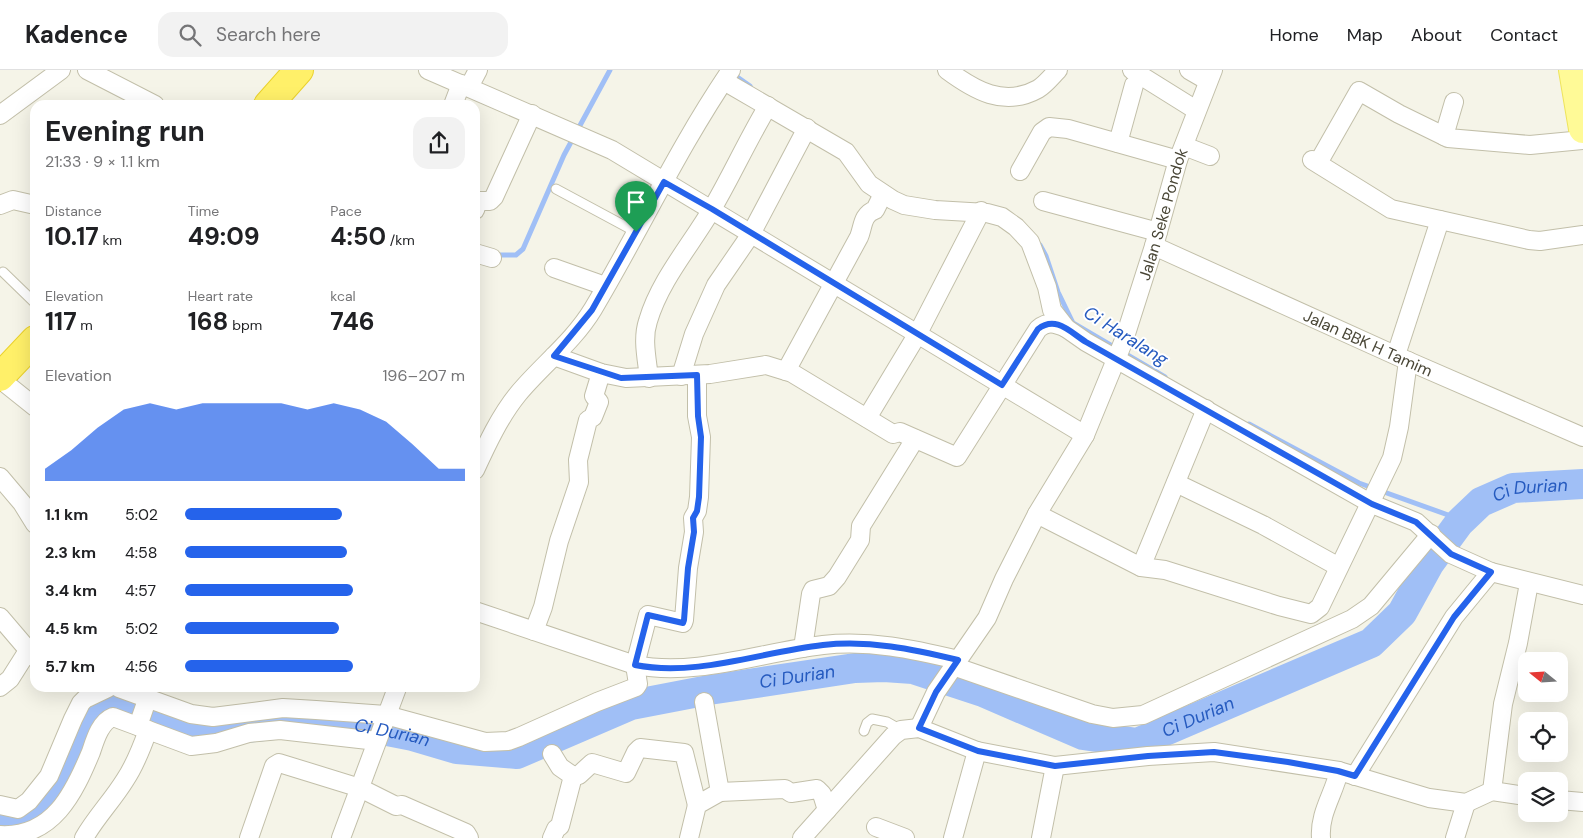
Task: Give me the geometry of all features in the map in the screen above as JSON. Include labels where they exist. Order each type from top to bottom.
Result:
[{"type":"highway","points":[[272,100],[299,70]]},
{"type":"highway","points":[[0,378],[30,345]]},
{"type":"main road","points":[[1573,70],[1582,118]]},
{"type":"street","points":[[0,115],[61,70]]},
{"type":"street","points":[[87,70],[145,100]]},
{"type":"street","points":[[428,70],[612,150],[1085,435]]},
{"type":"street","points":[[456,100],[478,70]]},
{"type":"street","points":[[947,70],[983,94],[994,96],[1023,94],[1039,88],[1058,70]]},
{"type":"street","points":[[1189,70],[1210,75]]},
{"type":"street","name":"Jalan Seke Pondok","points":[[919,728],[940,686],[987,618],[1004,579],[1037,514],[1085,435],[1121,350],[1181,153],[1210,75]]},
{"type":"street","points":[[480,451],[518,394],[554,356],[592,310],[664,182],[727,76],[768,106],[846,152],[869,184],[883,194],[911,206],[935,210],[981,212],[1002,217],[1016,227],[1030,242],[1047,287],[1052,310],[1066,328]]},
{"type":"street","points":[[1118,143],[1133,78],[1196,110]]},
{"type":"street","points":[[1583,140],[1530,145],[1444,136],[1399,114],[1359,90],[1315,161],[1384,205],[1400,211],[1534,240],[1583,236]]},
{"type":"street","points":[[1444,136],[1454,102]]},
{"type":"street","points":[[649,378],[645,341],[647,322],[666,282],[712,209],[768,106]]},
{"type":"street","points":[[480,201],[490,202],[494,197],[532,114]]},
{"type":"street","points":[[130,692],[191,714],[213,717],[283,708],[382,728],[459,736],[486,742],[508,741],[636,688],[638,684],[635,665],[648,615],[683,623],[684,620],[688,568],[694,532],[693,518],[697,511],[699,497],[701,437],[689,376],[694,334],[716,285],[751,234],[807,128]]},
{"type":"street","points":[[1020,172],[1042,132],[1048,128],[1068,128],[1118,143],[1210,156]]},
{"type":"street","points":[[786,371],[860,238],[861,225],[872,211],[876,209],[883,194]]},
{"type":"street","points":[[0,205],[13,200],[30,204]]},
{"type":"street","name":"Jalan BBK H Tamim","points":[[1043,200],[1156,239],[1402,358],[1583,437]]},
{"type":"street","points":[[867,418],[917,334],[981,212]]},
{"type":"street","points":[[1037,514],[1141,567],[1165,570],[1279,606],[1311,614],[1320,607],[1376,496],[1392,458],[1398,435],[1402,358],[1440,220]]},
{"type":"street","points":[[480,254],[492,258]]},
{"type":"street","points":[[554,268],[605,286]]},
{"type":"street","points":[[554,356],[601,372],[626,378],[689,376],[766,365],[786,371],[893,434],[900,432],[957,457],[961,454],[1038,329],[1045,324],[1053,322],[1066,328],[1086,342],[1121,350],[1206,409],[1376,496],[1416,522],[1448,552],[1491,572],[1583,595]]},
{"type":"street","points":[[534,631],[543,606],[559,541],[579,482],[578,460],[588,420],[593,417],[599,402],[594,396],[601,372]]},
{"type":"street","points":[[0,378],[30,403]]},
{"type":"street","points":[[1141,567],[1206,409]]},
{"type":"street","points":[[803,648],[811,594],[814,590],[829,586],[837,577],[860,540],[861,526],[915,439]]},
{"type":"street","points":[[0,477],[22,503],[30,516]]},
{"type":"street","points":[[1176,484],[1263,526],[1339,567]]},
{"type":"street","points":[[480,613],[635,665],[658,670],[690,668],[803,648],[859,643],[913,648],[954,665],[1092,714],[1113,718],[1143,715],[1352,619],[1371,606],[1430,534]]},
{"type":"street","points":[[1355,776],[1454,617],[1491,572]]},
{"type":"street","points":[[1492,791],[1503,704],[1518,643],[1529,583]]},
{"type":"street","points":[[0,617],[30,652]]},
{"type":"street","points":[[0,687],[10,679],[30,656]]},
{"type":"street","points":[[0,805],[18,809],[29,801],[52,771],[81,703],[100,692]]},
{"type":"street","points":[[341,838],[396,692]]},
{"type":"street","points":[[84,838],[98,814],[108,805],[126,779],[148,699]]},
{"type":"street","points":[[704,702],[720,792]]},
{"type":"street","points":[[0,835],[24,835],[35,832],[56,815],[78,780],[102,727],[110,718],[120,718],[191,746],[216,743],[249,733],[280,730],[382,728]]},
{"type":"street","points":[[802,838],[866,764],[901,730],[919,728],[978,751],[1055,766],[1148,756],[1214,752],[1338,771],[1416,795],[1466,803],[1492,791],[1518,795]]},
{"type":"street","points":[[573,776],[579,774],[592,763],[626,773],[636,752],[640,748],[684,753],[698,805],[690,838]]},
{"type":"street","points":[[953,838],[978,751]]},
{"type":"street","points":[[552,754],[562,769],[573,776]]},
{"type":"street","points":[[249,838],[276,763],[360,788],[396,806],[402,805],[466,833],[469,838]]},
{"type":"street","points":[[1041,838],[1055,766]]},
{"type":"street","points":[[1321,838],[1326,806],[1336,788],[1338,771]]},
{"type":"street","points":[[552,838],[556,829],[561,824],[562,810],[573,776]]},
{"type":"street","points":[[698,805],[720,792],[785,789],[791,793],[817,789],[822,794],[827,810]]},
{"type":"street","points":[[1568,801],[1583,802]]},
{"type":"street","points":[[1455,838],[1466,803]]},
{"type":"street","points":[[876,827],[905,838]]},
{"type":"lane","points":[[556,189],[636,232]]},
{"type":"lane","points":[[3,272],[30,299]]},
{"type":"lane","points":[[864,731],[867,722],[872,719],[887,722],[901,730]]},
{"type":"waterway","points":[[495,255],[516,255],[523,249],[564,155],[610,70]]},
{"type":"waterway","name":"Ci Haralang","points":[[733,74],[750,86]]},
{"type":"waterway","name":"Ci Haralang","points":[[1040,245],[1046,256],[1058,292],[1073,323],[1165,377]]},
{"type":"waterway","name":"Ci Haralang","points":[[1249,424],[1359,483],[1462,520]]},
{"type":"waterway","name":"Ci Durian","points":[[0,819],[35,822],[75,766],[107,700],[134,699],[194,734],[326,719],[413,736],[457,749],[517,754],[631,705],[709,690],[855,668],[884,667],[913,669],[983,692],[1083,735],[1137,743],[1371,643],[1402,613],[1429,564],[1459,523],[1481,502],[1513,488],[1583,484]]},
{"type":"route","points":[[664,182],[712,209],[1002,385],[1038,329],[1045,324],[1053,322],[1372,504],[1416,522],[1451,554],[1491,572],[1454,617],[1355,776],[1288,762],[1214,752],[1148,756],[1055,766],[978,751],[919,728],[936,692],[958,660],[913,648],[859,643],[823,645],[690,668],[658,670],[635,665],[648,615],[683,623],[684,620],[689,575],[688,568],[694,532],[693,518],[697,511],[699,497],[701,437],[698,424],[697,375],[621,378],[554,356],[592,310],[636,232],[664,182]]}]
